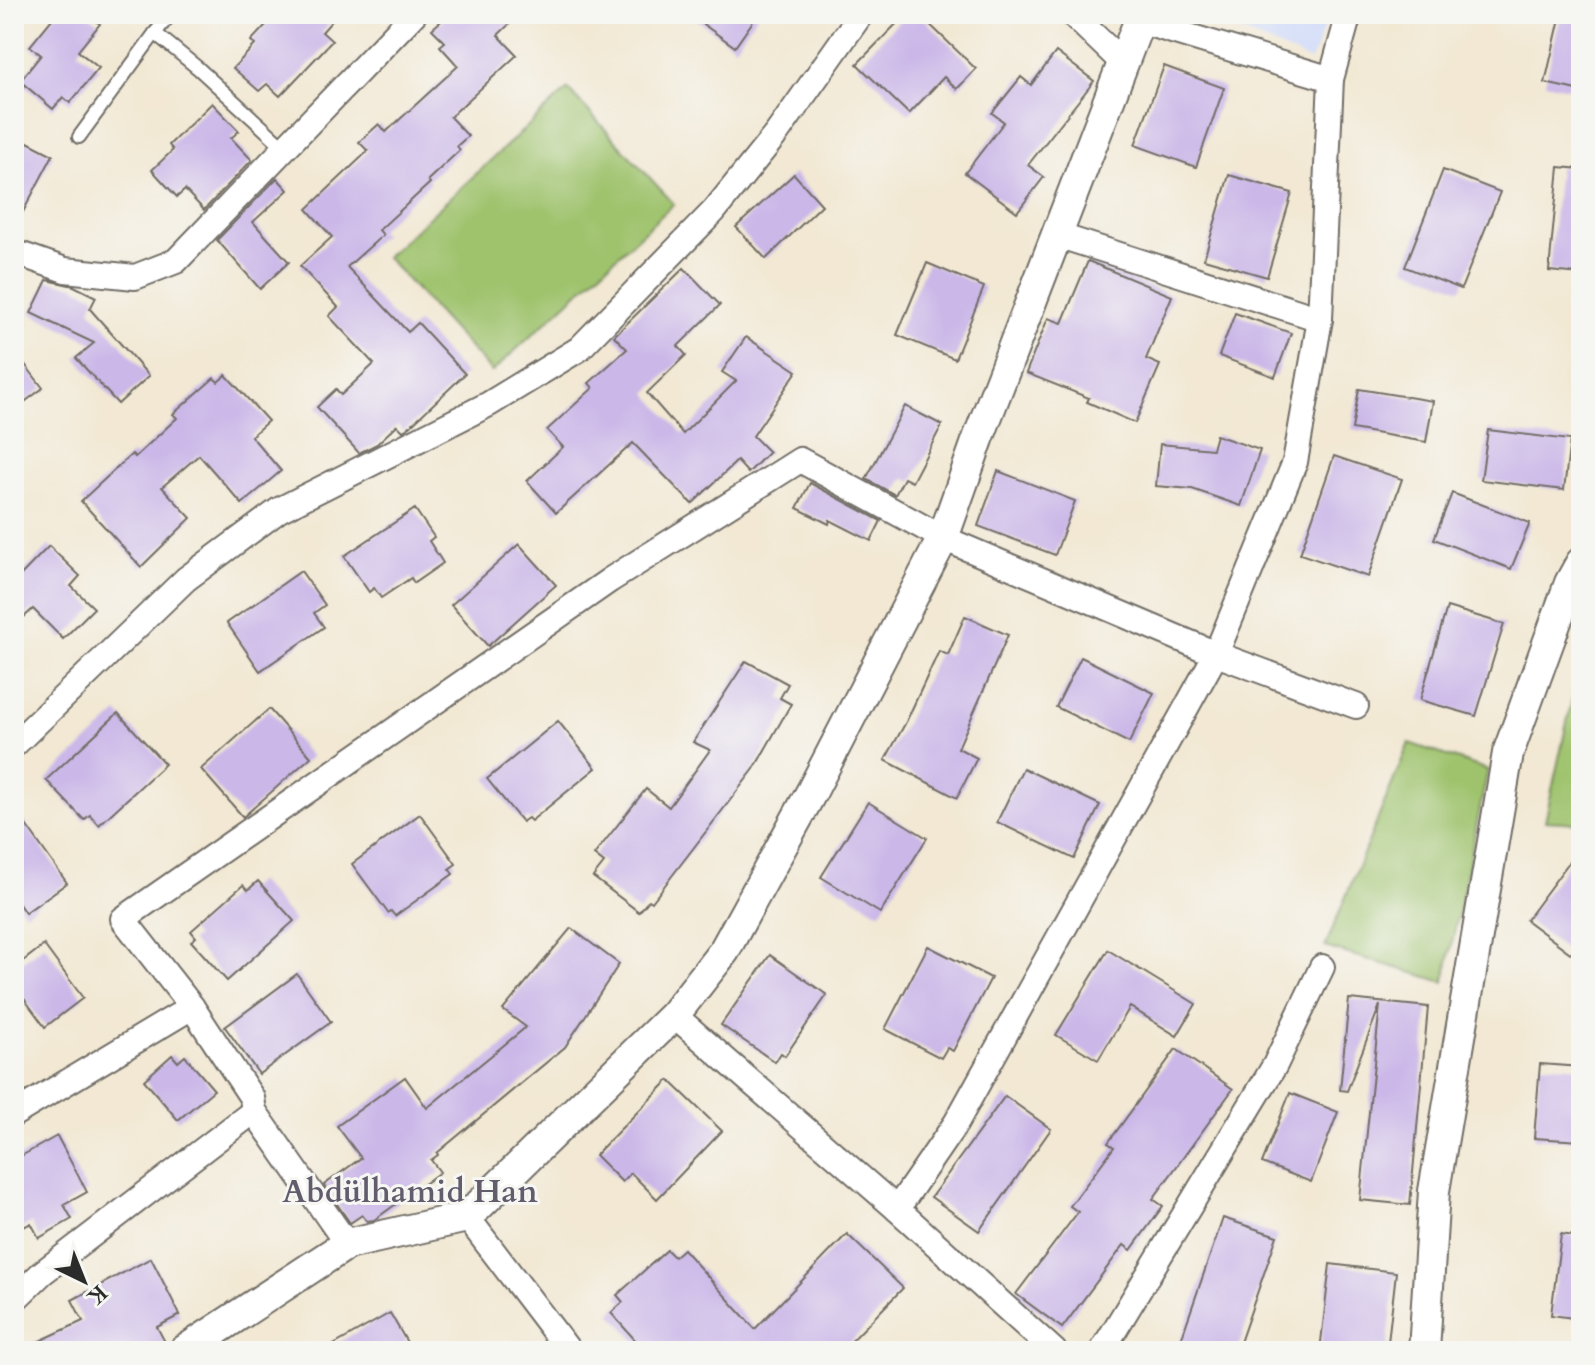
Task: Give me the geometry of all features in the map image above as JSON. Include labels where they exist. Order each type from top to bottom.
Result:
[{"type":"street","points":[[14,252],[65,270],[135,277],[176,261],[414,14]]},
{"type":"street","points":[[14,745],[186,579],[279,510],[489,404],[579,349],[714,211],[777,133],[861,14]]},
{"type":"street","points":[[1072,14],[1124,64]]},
{"type":"street","points":[[897,1209],[956,1123],[1216,654],[1295,462],[1320,319],[1331,79],[1349,14]]},
{"type":"street","points":[[184,1351],[347,1244],[467,1217],[674,1015],[724,951],[812,791],[943,538],[978,439],[1141,18],[1331,79]]},
{"type":"street","points":[[1057,235],[1320,319]]},
{"type":"street","points":[[347,1244],[254,1111],[252,1098],[192,1007],[123,919],[610,580],[800,460],[943,538],[1216,654],[1356,706]]},
{"type":"street","points":[[1424,1351],[1434,1191],[1508,753],[1570,583],[1581,563]]},
{"type":"street","points":[[1102,1351],[1275,1065],[1322,967]]},
{"type":"street","points":[[14,1114],[192,1007]]},
{"type":"street","points":[[674,1015],[1054,1351]]},
{"type":"street","points":[[14,1300],[42,1273],[254,1111]]},
{"type":"street","points":[[467,1217],[569,1351]]},
{"type":"lane","points":[[79,137],[171,14]]},
{"type":"lane","points":[[155,33],[286,149]]},
{"type":"shaded area","points":[[1202,14],[1329,14],[1311,61]]},
{"type":"green space","points":[[568,89],[674,204],[492,372],[386,257]]},
{"type":"green space","points":[[1581,659],[1581,823],[1545,821]]},
{"type":"green space","points":[[1409,743],[1488,770],[1444,982],[1325,947]]},
{"type":"building","points":[[56,14],[87,14],[100,24],[78,51],[99,68],[70,103],[63,97],[53,109],[20,81],[41,55],[30,46]]},
{"type":"building","points":[[276,14],[338,14],[322,32],[332,41],[280,96],[267,84],[259,91],[233,68],[255,45],[251,41]]},
{"type":"building","points":[[449,14],[520,14],[498,35],[517,55],[450,117],[468,136],[457,146],[460,150],[379,230],[383,235],[347,267],[408,332],[418,323],[465,374],[408,428],[403,431],[397,425],[377,444],[359,453],[317,407],[336,389],[341,395],[374,364],[329,316],[338,307],[300,266],[332,237],[307,209],[368,151],[359,142],[379,124],[386,132],[458,66],[440,46],[445,42],[432,29]]},
{"type":"building","points":[[689,14],[758,14],[735,47]]},
{"type":"building","points":[[906,14],[919,14],[976,69],[957,89],[944,77],[909,114],[857,64]]},
{"type":"building","points":[[1561,14],[1581,14],[1581,91],[1545,83]]},
{"type":"building","points":[[1056,52],[1094,81],[1028,165],[1044,177],[1017,212],[965,173],[1004,122],[992,113],[1021,77],[1031,85]]},
{"type":"building","points":[[1164,66],[1224,88],[1196,167],[1135,145]]},
{"type":"building","points":[[212,103],[239,131],[231,138],[252,160],[204,210],[185,190],[177,197],[152,170],[173,150],[169,145]]},
{"type":"building","points":[[14,135],[53,155],[14,229]]},
{"type":"building","points":[[1559,167],[1581,169],[1581,274],[1549,271]]},
{"type":"building","points":[[1443,170],[1500,192],[1461,289],[1405,267]]},
{"type":"building","points":[[794,174],[822,205],[766,259],[736,227]]},
{"type":"building","points":[[1229,175],[1292,193],[1267,277],[1204,259]]},
{"type":"building","points":[[277,178],[288,190],[253,222],[289,262],[260,289],[217,240]]},
{"type":"building","points":[[1088,261],[1172,296],[1146,359],[1160,365],[1135,423],[1087,402],[1089,398],[1026,373],[1048,318],[1062,323]]},
{"type":"building","points":[[927,263],[984,287],[955,359],[897,335]]},
{"type":"building","points":[[684,268],[720,305],[678,346],[686,355],[647,393],[683,434],[736,381],[722,372],[746,337],[797,371],[753,436],[769,452],[748,473],[737,461],[692,504],[633,443],[556,513],[527,481],[563,447],[547,430],[593,388],[589,383],[627,349],[614,336]]},
{"type":"building","points":[[47,280],[74,286],[96,297],[90,309],[149,376],[118,404],[76,358],[94,343],[31,313]]},
{"type":"building","points":[[1235,313],[1291,333],[1275,377],[1219,356]]},
{"type":"building","points":[[14,350],[43,388],[14,410]]},
{"type":"building","points":[[226,375],[268,421],[251,436],[281,471],[242,504],[199,455],[162,487],[191,518],[141,567],[81,501],[132,454],[135,457],[177,418],[173,414],[214,378],[218,382]]},
{"type":"building","points":[[1359,389],[1433,401],[1426,442],[1352,429]]},
{"type":"building","points":[[905,406],[942,425],[912,482],[904,478],[895,495],[866,479]]},
{"type":"building","points":[[1488,430],[1570,440],[1564,490],[1481,480]]},
{"type":"building","points":[[1216,435],[1260,450],[1241,506],[1192,489],[1156,486],[1160,444],[1212,449]]},
{"type":"building","points":[[1334,456],[1402,479],[1368,577],[1300,554]]},
{"type":"building","points":[[998,471],[1075,501],[1055,555],[978,526]]},
{"type":"building","points":[[810,483],[881,521],[871,541],[830,520],[829,524],[797,508]]},
{"type":"building","points":[[1452,493],[1530,523],[1511,569],[1434,539]]},
{"type":"building","points":[[415,509],[434,537],[429,541],[443,563],[414,583],[411,578],[381,598],[374,588],[369,592],[344,556]]},
{"type":"building","points":[[519,544],[556,585],[488,646],[451,605]]},
{"type":"building","points":[[49,546],[80,576],[71,586],[94,608],[63,639],[33,609],[14,626],[14,582]]},
{"type":"building","points":[[301,571],[325,605],[314,613],[324,627],[260,671],[227,623]]},
{"type":"building","points":[[1447,607],[1504,624],[1476,716],[1420,700]]},
{"type":"building","points":[[965,616],[1008,635],[958,748],[977,758],[957,798],[885,760],[939,651],[948,655]]},
{"type":"building","points":[[1081,657],[1154,693],[1129,743],[1056,707]]},
{"type":"building","points":[[746,661],[788,684],[780,698],[791,704],[754,769],[652,902],[649,900],[639,912],[593,877],[604,863],[594,855],[646,789],[669,807],[710,750],[693,742]]},
{"type":"building","points":[[269,709],[311,757],[243,817],[201,769]]},
{"type":"building","points":[[118,713],[165,764],[99,825],[90,815],[84,820],[46,780]]},
{"type":"building","points":[[558,721],[596,768],[531,821],[528,818],[522,822],[487,779]]},
{"type":"building","points":[[1023,768],[1100,805],[1074,859],[997,822]]},
{"type":"building","points":[[868,802],[927,838],[880,913],[821,877]]},
{"type":"building","points":[[14,808],[67,883],[25,913],[14,897]]},
{"type":"building","points":[[420,814],[456,864],[449,869],[453,874],[395,916],[391,911],[388,913],[352,864]]},
{"type":"building","points":[[1581,846],[1581,961],[1526,920]]},
{"type":"building","points":[[258,881],[294,921],[227,981],[191,941],[196,937],[191,931],[243,885],[248,890]]},
{"type":"building","points":[[571,928],[619,964],[565,1047],[437,1153],[431,1160],[440,1172],[374,1220],[367,1221],[362,1215],[350,1223],[324,1185],[361,1158],[337,1126],[405,1077],[427,1108],[526,1027],[503,1010]]},
{"type":"building","points":[[44,945],[83,998],[45,1027],[14,985],[14,968]]},
{"type":"building","points":[[928,946],[991,978],[953,1051],[947,1048],[941,1058],[885,1029]]},
{"type":"building","points":[[1108,950],[1196,1004],[1177,1036],[1130,1007],[1098,1060],[1056,1035]]},
{"type":"building","points":[[770,955],[827,995],[785,1056],[781,1053],[775,1062],[721,1025]]},
{"type":"building","points":[[297,974],[331,1022],[259,1074],[225,1027]]},
{"type":"building","points":[[1349,999],[1428,1007],[1410,1205],[1360,1200],[1380,1005],[1347,1091],[1340,1090]]},
{"type":"building","points":[[1176,1049],[1233,1089],[1153,1199],[1163,1206],[1131,1250],[1124,1245],[1062,1328],[1016,1294],[1078,1212],[1070,1206],[1114,1147],[1108,1143]]},
{"type":"building","points":[[172,1055],[178,1062],[185,1056],[214,1090],[178,1120],[144,1080]]},
{"type":"building","points":[[1540,1064],[1581,1067],[1581,1141],[1534,1138]]},
{"type":"building","points":[[669,1080],[722,1131],[657,1199],[631,1173],[622,1182],[595,1155]]},
{"type":"building","points":[[1290,1093],[1338,1112],[1311,1182],[1262,1163]]},
{"type":"building","points":[[1005,1096],[1051,1129],[979,1231],[931,1197]]},
{"type":"building","points":[[57,1136],[87,1192],[64,1205],[72,1219],[39,1238],[31,1223],[14,1232],[14,1160]]},
{"type":"building","points":[[1223,1218],[1277,1236],[1237,1351],[1177,1351]]},
{"type":"building","points":[[847,1234],[903,1288],[842,1351],[645,1351],[611,1313],[623,1302],[617,1295],[667,1250],[674,1257],[683,1249],[755,1329]]},
{"type":"building","points":[[1561,1234],[1581,1237],[1581,1319],[1551,1315]]},
{"type":"building","points":[[151,1258],[180,1315],[157,1327],[165,1342],[147,1351],[18,1351],[83,1321],[72,1300]]},
{"type":"building","points":[[1330,1264],[1396,1272],[1387,1351],[1320,1351]]},
{"type":"building","points":[[390,1313],[412,1351],[323,1351]]},
{"type":"district","name":"Abdülhamid Han","points":[[410,1191]]}]
